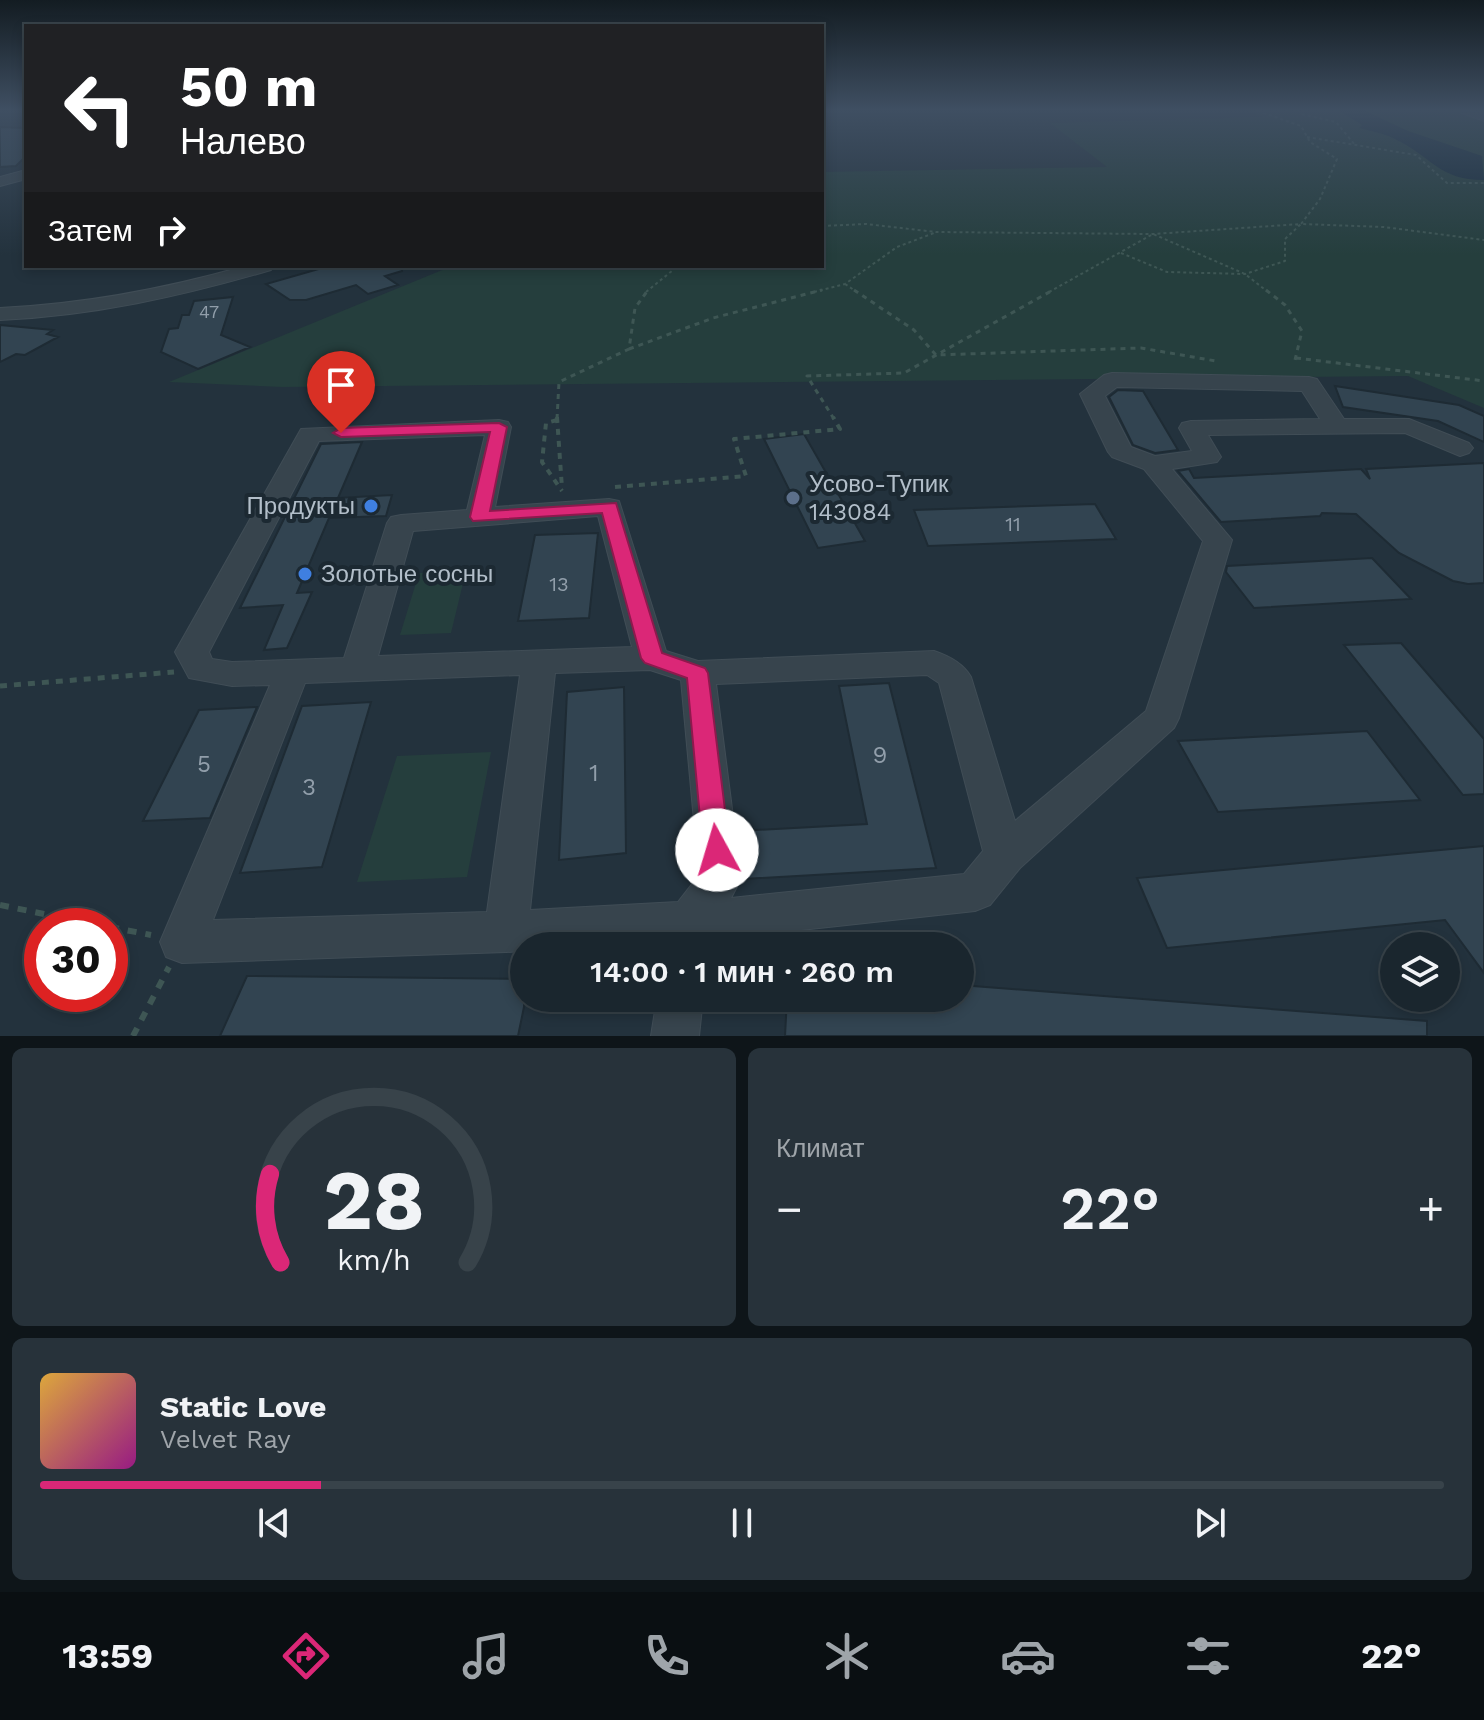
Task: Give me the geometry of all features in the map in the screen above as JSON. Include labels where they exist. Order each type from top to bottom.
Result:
[{"type":"street","points":[[0,182],[24,175]]},
{"type":"street","points":[[0,314],[117,304],[170,294],[258,268]]},
{"type":"street","points":[[1337,427],[1309,384],[1112,380],[1092,394],[1121,452],[1153,464],[1208,457],[1191,428],[1337,427],[1409,426],[1460,448]]},
{"type":"street","points":[[479,517],[499,427],[310,434],[192,652],[201,669],[232,674],[652,658],[697,673],[934,663],[954,677],[1005,855]]},
{"type":"street","points":[[702,932],[975,892],[1005,855],[1161,718],[1218,540],[1153,464]]},
{"type":"street","points":[[357,670],[401,523],[479,517],[554,502],[609,507],[652,658]]},
{"type":"street","points":[[506,932],[539,662]]},
{"type":"street","points":[[292,672],[182,942],[510,932]]},
{"type":"street","points":[[689,932],[720,879],[697,673]]},
{"type":"street","points":[[675,1036],[678,1012]]},
{"type":"path","points":[[1120,252],[1167,272],[1245,274],[1285,261],[1285,239],[1320,199],[1336,158]]},
{"type":"path","points":[[1420,158],[1447,183],[1484,183]]},
{"type":"path","points":[[824,226],[866,224],[936,232],[1153,234],[1301,224],[1384,227],[1484,240]]},
{"type":"path","points":[[554,502],[559,382],[629,349],[713,318],[845,284],[897,247],[936,232]]},
{"type":"path","points":[[608,487],[746,476],[734,439],[840,429],[807,376],[904,373],[1153,234]]},
{"type":"path","points":[[1153,234],[1245,274],[1285,305],[1302,331],[1293,366],[1309,384]]},
{"type":"path","points":[[629,349],[631,315],[645,291],[675,268]]},
{"type":"path","points":[[845,284],[914,330],[936,355]]},
{"type":"path","points":[[936,355],[1141,348],[1221,362]]},
{"type":"path","points":[[1295,358],[1484,381]]},
{"type":"path","points":[[554,502],[542,462],[546,423],[557,420]]},
{"type":"path","points":[[0,686],[201,669]]},
{"type":"path","points":[[0,905],[24,910]]},
{"type":"path","points":[[128,931],[182,942],[133,1036]]},
{"type":"green space","points":[[1096,158],[1484,158],[1484,408],[1408,376],[282,387],[169,382],[447,268],[824,268],[824,172],[1107,167]]},
{"type":"green space","points":[[466,571],[451,633],[400,635],[419,573]]},
{"type":"green space","points":[[491,752],[467,877],[357,882],[397,756]]},
{"type":"water","points":[[1425,158],[1482,158],[1484,180],[1456,176]]},
{"type":"building","points":[[0,158],[24,158],[16,166],[0,167]]},
{"type":"building","points":[[322,268],[401,268],[402,271],[385,276],[398,285],[368,294],[356,285],[306,300],[290,300],[266,284]]},
{"type":"building","points":[[233,297],[221,335],[250,347],[198,369],[161,352],[169,329],[178,328],[182,315],[189,315],[194,301]]},
{"type":"building","points":[[0,325],[53,330],[47,334],[58,337],[25,355],[16,354],[0,362]]},
{"type":"building","points":[[1335,386],[1459,405],[1484,416],[1484,442],[1438,421],[1343,407]]},
{"type":"building","points":[[1118,390],[1143,391],[1178,450],[1155,453],[1133,445],[1109,397]]},
{"type":"building","points":[[804,434],[865,541],[818,548],[764,439]]},
{"type":"building","points":[[362,442],[338,498],[392,495],[386,516],[329,518],[297,593],[312,592],[287,648],[264,650],[283,605],[240,608],[321,444]]},
{"type":"building","points":[[1484,463],[1484,583],[1468,584],[1453,581],[1399,553],[1356,514],[1322,513],[1320,516],[1221,522],[1178,471],[1189,469],[1194,478],[1361,469],[1370,479],[1366,469]]},
{"type":"building","points":[[1095,504],[1116,539],[928,546],[914,510]]},
{"type":"building","points":[[598,533],[589,618],[518,621],[535,535]]},
{"type":"building","points":[[1372,558],[1411,599],[1254,608],[1226,572],[1227,566]]},
{"type":"building","points":[[1401,643],[1484,739],[1484,794],[1463,795],[1344,645]]},
{"type":"building","points":[[889,683],[936,868],[744,879],[738,831],[867,824],[839,686]]},
{"type":"building","points":[[624,687],[626,853],[559,860],[567,692]]},
{"type":"building","points":[[371,702],[322,867],[240,873],[302,706]]},
{"type":"building","points":[[257,707],[210,818],[143,821],[199,710]]},
{"type":"building","points":[[1367,731],[1420,800],[1218,812],[1178,741]]},
{"type":"building","points":[[1484,846],[1484,973],[1460,940],[1460,932],[1454,932],[1445,920],[1167,948],[1137,878]]},
{"type":"building","points":[[247,976],[510,979],[510,1012],[523,1012],[518,1036],[220,1036]]},
{"type":"building","points":[[974,986],[1427,1021],[1427,1036],[785,1036],[786,1012],[974,1012]]},
{"type":"place","name":"Усово-Тупик 143084","points":[[793,498]]},
{"type":"place","name":"Продукты","points":[[371,506]]},
{"type":"place","name":"Золотые сосны","points":[[305,574]]},
{"type":"route","points":[[341,433],[499,427],[479,517],[609,507],[652,658],[697,673],[717,850]]}]
